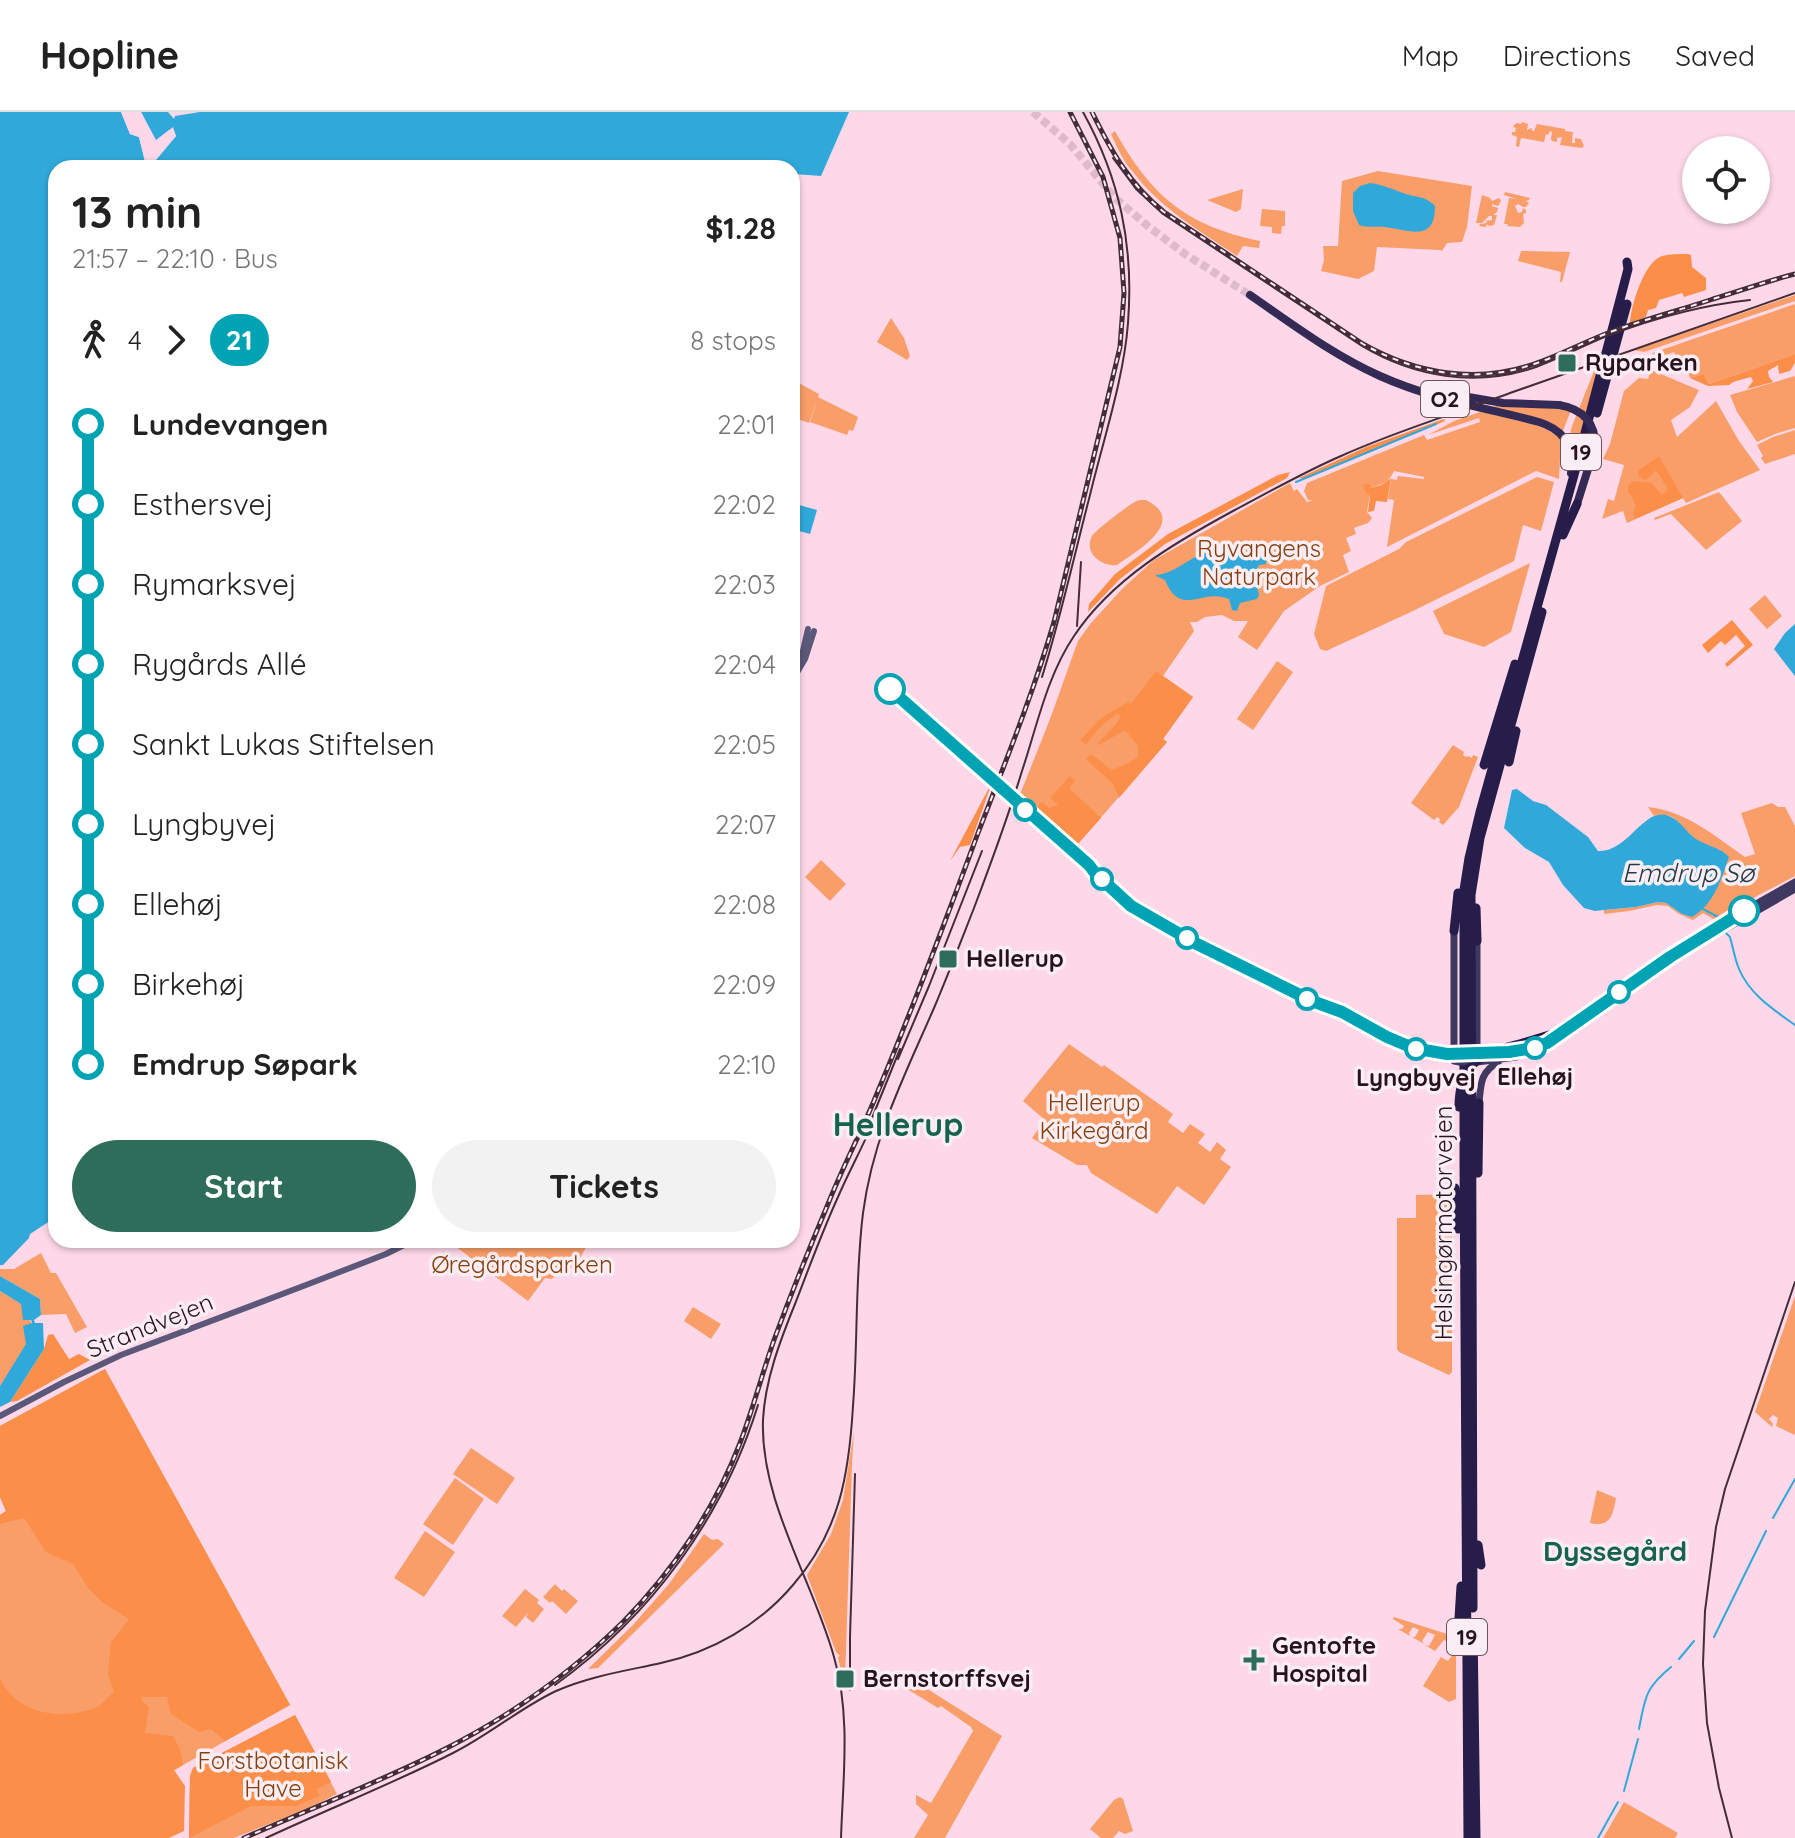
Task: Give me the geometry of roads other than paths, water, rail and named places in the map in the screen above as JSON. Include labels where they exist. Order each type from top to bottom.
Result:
[{"type":"highway","name":"Helsingørmotorvejen","points":[[1476,1838],[1473,1495],[1469,1399],[1472,1312],[1470,910],[1475,865],[1490,802],[1532,651],[1628,269],[1627,262]]},
{"type":"highway","name":"O2","points":[[1251,293],[1351,356],[1406,382],[1473,400],[1559,405],[1574,409],[1586,417],[1593,429],[1595,447],[1577,504],[1561,532],[1573,461],[1569,445],[1559,431],[1539,422],[1444,399],[1382,377],[1337,354],[1251,293]]},
{"type":"highway","name":"Helsingørmotorvejen","points":[[1469,1379],[1465,1335],[1464,890],[1486,789],[1627,304]]},
{"type":"highway","points":[[1484,765],[1517,658],[1538,605]]},
{"type":"highway","points":[[1509,762],[1532,651]]},
{"type":"highway","points":[[1454,931],[1467,849],[1486,789]]},
{"type":"highway","points":[[1477,941],[1477,881],[1490,802]]},
{"type":"highway","points":[[1465,1335],[1460,1275],[1461,1082],[1472,1066],[1491,1053],[1569,1029]]},
{"type":"highway","points":[[1472,1312],[1479,1103]]},
{"type":"highway","points":[[1455,1188],[1460,1275]]},
{"type":"highway","name":"Helsingørmotorvejen","points":[[1468,1838],[1465,1436],[1469,1399]]},
{"type":"highway","points":[[1459,1618],[1465,1436]]},
{"type":"highway","points":[[1473,1495],[1477,1501],[1481,1565]]},
{"type":"main road","points":[[800,669],[811,630]]},
{"type":"main road","points":[[1454,931],[1457,1061],[1547,1043],[1657,967],[1795,882]]},
{"type":"main road","points":[[1657,967],[1795,889]]},
{"type":"main road","points":[[1476,1058],[1477,941]]},
{"type":"main road","points":[[1476,1058],[1501,1060],[1523,1055],[1534,1048]]},
{"type":"main road","points":[[1479,1103],[1484,1074],[1501,1060]]},
{"type":"main road","name":"Strandvejen","points":[[0,1418],[121,1355],[395,1248]]},
{"type":"water","points":[[0,112],[121,112],[130,134],[139,137],[145,160],[48,160],[48,1222],[30,1234],[0,1265]]},
{"type":"water","points":[[141,112],[168,112],[174,119],[175,116],[200,112],[849,112],[821,176],[800,174],[800,160],[156,160],[176,136],[172,128],[156,140]]},
{"type":"water","points":[[1370,183],[1431,202],[1435,206],[1431,225],[1419,232],[1359,225],[1353,211],[1353,193],[1360,186]]},
{"type":"water","points":[[800,505],[817,510],[810,534],[800,531]]},
{"type":"water","points":[[1209,551],[1257,553],[1266,558],[1266,564],[1259,565],[1257,572],[1257,599],[1240,603],[1237,611],[1232,610],[1229,599],[1219,596],[1193,600],[1178,598],[1165,580],[1156,576]]},
{"type":"water","points":[[1795,624],[1795,676],[1774,649]]},
{"type":"water","name":"Emdrup Sø","points":[[1517,789],[1533,801],[1546,805],[1588,837],[1598,851],[1619,844],[1654,816],[1673,818],[1696,839],[1729,857],[1716,891],[1700,912],[1692,917],[1658,902],[1595,911],[1584,908],[1563,885],[1549,862],[1525,848],[1504,828],[1512,790]]},
{"type":"water","points":[[0,1276],[40,1299],[41,1315],[34,1320],[35,1323],[43,1323],[44,1349],[10,1402],[0,1407],[0,1386],[26,1344],[23,1326],[32,1323],[31,1320],[23,1320],[21,1304],[0,1291]]},
{"type":"waterway","points":[[1296,482],[1436,424]]},
{"type":"waterway","points":[[1703,909],[1718,917],[1720,922]]},
{"type":"waterway","points":[[1726,933],[1749,987],[1795,1025]]},
{"type":"waterway","points":[[1773,1518],[1795,1479]]},
{"type":"waterway","points":[[1714,1637],[1766,1531]]},
{"type":"waterway","points":[[1679,1659],[1694,1641]]},
{"type":"waterway","points":[[1639,1729],[1648,1694],[1671,1667]]},
{"type":"waterway","points":[[1624,1791],[1638,1739]]},
{"type":"waterway","points":[[1598,1838],[1618,1802]]},
{"type":"tunnel","points":[[1033,112],[1070,144],[1114,197],[1149,227],[1250,295]]},
{"type":"tram line","points":[[1042,677],[1112,409],[1128,323],[1129,267],[1122,214],[1106,162],[1083,112]]},
{"type":"tram line","points":[[1113,158],[1136,189],[1163,214],[1362,346],[1382,357],[1424,372],[1467,378],[1511,374],[1642,324],[1696,309],[1750,300]]},
{"type":"tram line","points":[[266,1838],[453,1753],[556,1691],[595,1678],[680,1658],[716,1644],[765,1613],[809,1565],[832,1523],[849,1455],[863,1213],[882,1133],[980,891],[1057,668],[1074,636],[1107,597],[1146,564],[1189,536],[1341,456],[1795,293]]},
{"type":"tram line","points":[[1077,626],[1081,562]]},
{"type":"tram line","points":[[898,1059],[982,851]]},
{"type":"tram line","points":[[870,1123],[900,1049]]},
{"type":"tram line","points":[[841,1838],[845,1747],[839,1679],[825,1628],[770,1481],[764,1450],[763,1420],[770,1375],[784,1332],[826,1223],[876,1115]]},
{"type":"tram line","points":[[1732,1838],[1707,1723],[1703,1664],[1705,1611],[1716,1527],[1725,1489],[1795,1282]]},
{"type":"tram line","points":[[555,1685],[622,1628],[679,1562],[725,1487],[758,1405]]},
{"type":"tram line","points":[[850,1690],[855,1474]]},
{"type":"railway","points":[[244,1838],[441,1751],[514,1709],[560,1677],[623,1622],[659,1582],[691,1538],[730,1468],[800,1272],[930,962],[1037,676],[1054,622],[1120,347],[1124,293],[1120,238],[1103,177],[1070,112]]},
{"type":"railway","points":[[1092,112],[1122,166],[1164,212],[1363,344],[1425,369],[1468,374],[1512,370],[1625,327],[1795,274]]},
{"type":"place","name":"Ryparken","points":[[1567,363]]},
{"type":"place","name":"Hellerup","points":[[948,959]]},
{"type":"place","name":"Ellehøj","points":[[1535,1048]]},
{"type":"place","name":"Lyngbyvej","points":[[1416,1049]]},
{"type":"place","name":"Gentofte Hospital","points":[[1254,1660]]},
{"type":"place","name":"Bernstorffsvej","points":[[845,1679]]},
{"type":"district","name":"Hellerup","points":[[898,1125]]},
{"type":"district","name":"Dyssegård","points":[[1615,1551]]},
{"type":"park label","name":"Ryvangens Naturpark","points":[[1259,563]]},
{"type":"park label","name":"Hellerup Kirkegård","points":[[1094,1117]]},
{"type":"park label","name":"Øregårdsparken","points":[[522,1265]]},
{"type":"park label","name":"Forstbotanisk Have","points":[[273,1775]]}]
